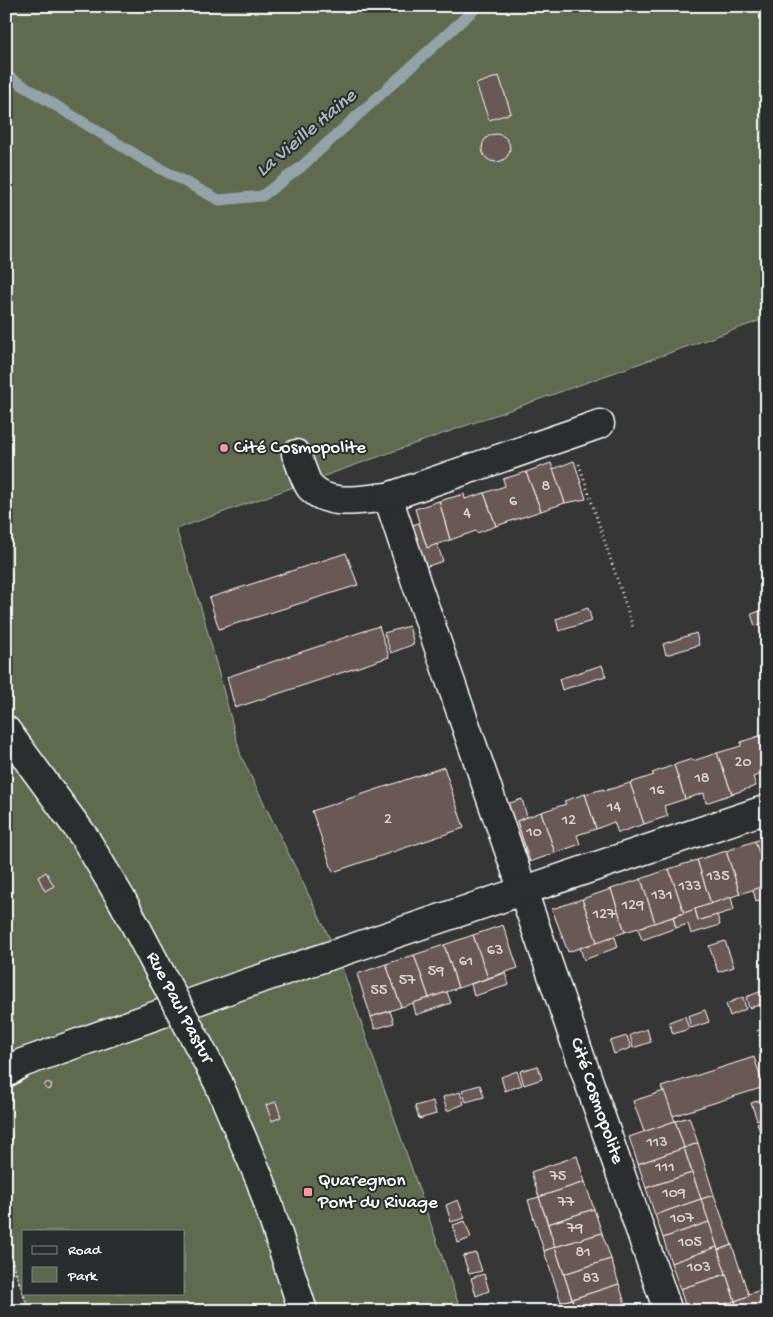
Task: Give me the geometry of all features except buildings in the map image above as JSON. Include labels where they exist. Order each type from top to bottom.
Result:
[{"type":"street","points":[[296,454],[309,486],[324,498],[340,501],[388,497],[600,424]]},
{"type":"street","name":"Cité Cosmopolite","points":[[388,497],[668,1311]]},
{"type":"street","name":"Rue Paul Pastur","points":[[6,730],[86,838],[123,902],[218,1082],[261,1182],[303,1311]]},
{"type":"street","points":[[12,1065],[236,987],[767,809]]},
{"type":"path","points":[[570,435],[634,630]]},
{"type":"path","points":[[758,1030],[767,1057]]},
{"type":"path","points":[[6,1244],[22,1289]]},
{"type":"path","points":[[24,1294],[30,1311]]},
{"type":"green space","points":[[6,6],[767,6],[767,318],[176,529],[202,611],[241,756],[337,953],[461,1311],[29,1311],[23,1294],[185,1294],[185,1230],[22,1230],[22,1291],[6,1244],[6,1073],[22,1063],[6,1052]]},
{"type":"waterway","name":"La Vieille Haine","points":[[6,78],[11,78],[146,161],[219,200],[262,196],[301,167],[478,6]]},
{"type":"place","name":"Cité Cosmopolite","points":[[224,448]]},
{"type":"place","name":"Quaregnon Pont du Rivage","points":[[308,1192]]}]
